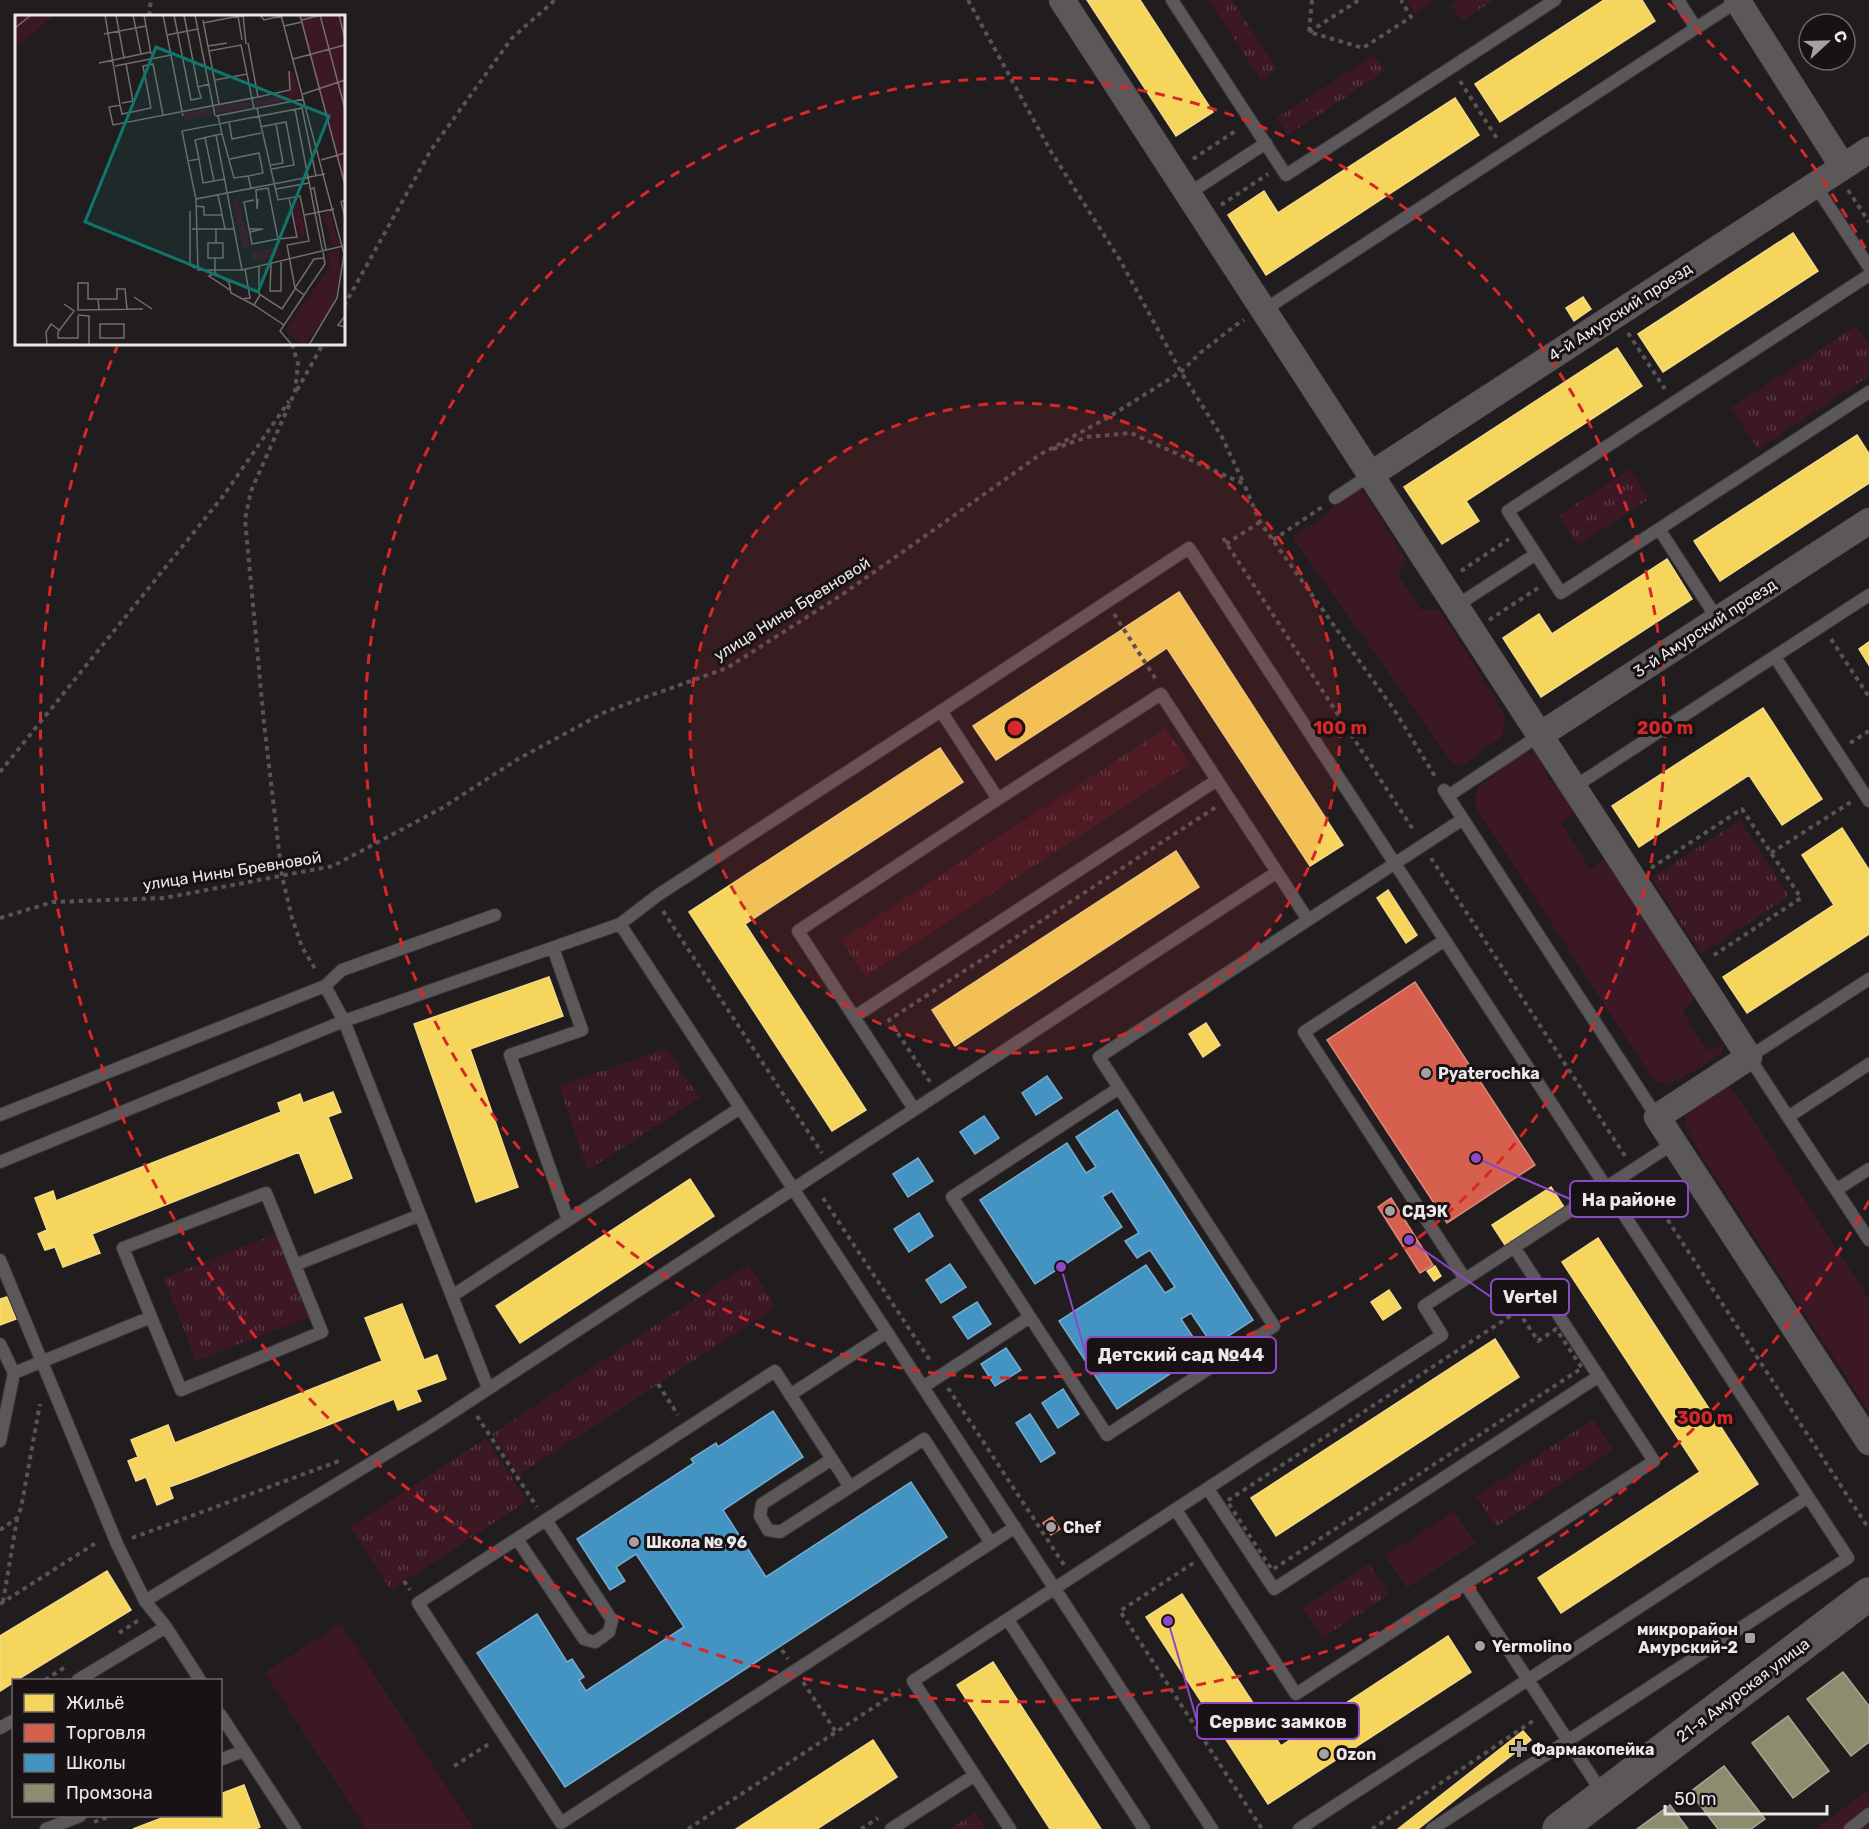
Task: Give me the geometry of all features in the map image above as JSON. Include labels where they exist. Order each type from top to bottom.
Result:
[{"type":"main road","name":"21-я Амурская улица","points":[[1560,1829],[1869,1594]]},
{"type":"street","points":[[1062,0],[1749,1057],[1657,1117],[1869,1442]]},
{"type":"street","points":[[1742,0],[1843,167]]},
{"type":"street","name":"4-й Амурский проезд","points":[[1370,475],[1818,190],[1843,167],[1869,150]]},
{"type":"street","name":"3-й Амурский проезд","points":[[1540,735],[1869,521]]},
{"type":"lane","points":[[1172,0],[1286,175],[1555,0]]},
{"type":"lane","points":[[1677,0],[1696,28]]},
{"type":"lane","points":[[1264,310],[1742,0]]},
{"type":"lane","points":[[1188,194],[1266,143]]},
{"type":"lane","points":[[1818,190],[1869,267]]},
{"type":"lane","points":[[1867,396],[1561,593],[1508,511],[1869,275]]},
{"type":"lane","points":[[1335,498],[1370,475]]},
{"type":"lane","points":[[1659,529],[1718,620]]},
{"type":"lane","points":[[0,1162],[344,1021],[620,924],[655,898],[1189,548],[1848,1557],[1432,1829]]},
{"type":"lane","points":[[1456,606],[1536,554]]},
{"type":"lane","points":[[1574,788],[1869,595]]},
{"type":"lane","points":[[1775,657],[1869,801]]},
{"type":"lane","points":[[914,1109],[798,931],[1161,694],[1308,920]]},
{"type":"lane","points":[[941,711],[998,800]]},
{"type":"lane","points":[[1540,735],[1446,793],[1657,1117]]},
{"type":"lane","points":[[854,1017],[1217,780]]},
{"type":"lane","points":[[1119,1088],[952,1197],[1107,1435],[1274,1326],[1099,1057],[1463,819]]},
{"type":"lane","points":[[145,1601],[430,1427],[1277,872]]},
{"type":"lane","points":[[0,1115],[325,986],[342,970],[495,915]]},
{"type":"lane","points":[[620,924],[1212,1829]]},
{"type":"lane","points":[[1445,940],[1304,1032],[1465,1279]]},
{"type":"lane","points":[[553,948],[582,1030],[510,1055],[567,1220]]},
{"type":"lane","points":[[1869,979],[1749,1057],[1869,1240]]},
{"type":"lane","points":[[325,986],[344,1021],[488,1388]]},
{"type":"lane","points":[[1788,1117],[1869,1064]]},
{"type":"lane","points":[[452,1296],[740,1108]]},
{"type":"lane","points":[[1010,1829],[913,1681],[1443,1335],[1424,1306],[1674,1143]]},
{"type":"lane","points":[[1836,1190],[1869,1169]]},
{"type":"lane","points":[[266,1193],[295,1265],[322,1332],[181,1390],[123,1248],[266,1193]]},
{"type":"lane","points":[[295,1265],[420,1215]]},
{"type":"lane","points":[[1176,1510],[1296,1694],[1654,1461],[1515,1247]]},
{"type":"lane","points":[[0,1260],[117,1544],[145,1601],[166,1627],[199,1679]]},
{"type":"lane","points":[[14,1373],[152,1317]]},
{"type":"lane","points":[[923,1387],[1030,1317]]},
{"type":"lane","points":[[790,1395],[887,1332]]},
{"type":"lane","points":[[0,1344],[14,1373],[0,1441]]},
{"type":"lane","points":[[850,1487],[775,1371],[418,1603],[563,1826],[795,1670],[1015,1527]]},
{"type":"lane","points":[[1208,1488],[1274,1588],[1599,1376]]},
{"type":"lane","points":[[832,1459],[762,1504],[760,1516],[768,1530],[780,1532],[924,1439],[991,1543]]},
{"type":"lane","points":[[1299,1829],[1808,1497]]},
{"type":"lane","points":[[518,1539],[584,1639],[595,1642],[609,1632],[612,1620],[546,1520]]},
{"type":"lane","points":[[1465,1584],[1603,1796]]},
{"type":"lane","points":[[1008,1620],[1144,1829]]},
{"type":"lane","points":[[80,1679],[166,1627]]},
{"type":"lane","points":[[222,1717],[295,1829]]},
{"type":"lane","points":[[222,1759],[243,1751]]},
{"type":"lane","points":[[891,1829],[975,1775]]},
{"type":"lane","points":[[1850,1829],[1869,1814]]},
{"type":"lane","points":[[46,1829],[75,1817]]},
{"type":"path","points":[[149,15],[151,0]]},
{"type":"path","points":[[345,304],[431,150],[512,38],[555,0]]},
{"type":"path","points":[[968,0],[1050,150],[1120,260],[1181,372],[1222,438],[1260,522],[1395,711],[1446,793]]},
{"type":"path","points":[[1309,32],[1312,0]]},
{"type":"path","points":[[1309,32],[1359,0]]},
{"type":"path","points":[[1309,32],[1364,48],[1411,16],[1401,0]]},
{"type":"path","points":[[1456,75],[1501,144]]},
{"type":"path","points":[[1190,161],[1243,126]]},
{"type":"path","points":[[1219,206],[1272,172]]},
{"type":"path","points":[[1818,190],[1843,182],[1869,222]]},
{"type":"path","name":"улица Нины Бревновой","points":[[0,918],[53,902],[164,898],[333,866],[442,808],[518,759],[607,711],[727,668],[843,594],[1041,454],[1107,418],[1181,372],[1200,353],[1236,325],[1264,310]]},
{"type":"path","points":[[1623,324],[1670,397]]},
{"type":"path","points":[[292,345],[298,364],[295,392],[250,491],[245,519],[264,723],[282,876],[302,947],[325,986]]},
{"type":"path","points":[[0,772],[224,495],[295,392],[322,345]]},
{"type":"path","points":[[1041,454],[1087,437],[1131,433],[1244,484]]},
{"type":"path","points":[[1273,540],[1335,498]]},
{"type":"path","points":[[1226,544],[1260,522]]},
{"type":"path","points":[[1458,572],[1514,536]]},
{"type":"path","points":[[1223,538],[1869,1529]]},
{"type":"path","points":[[1480,626],[1545,584]]},
{"type":"path","points":[[1112,611],[1158,681]]},
{"type":"path","points":[[1822,626],[1869,697]]},
{"type":"path","points":[[1148,687],[1165,676]]},
{"type":"path","points":[[1837,752],[1869,731]]},
{"type":"path","points":[[932,1084],[890,1020],[1229,798]]},
{"type":"path","points":[[1771,854],[1856,798]]},
{"type":"path","points":[[1642,874],[1742,809],[1801,898],[1711,957]]},
{"type":"path","points":[[655,898],[829,1165]]},
{"type":"path","points":[[1227,1501],[1518,1311],[1538,1341],[1556,1329],[1582,1368],[1272,1570]]},
{"type":"path","points":[[658,1384],[687,1428]]},
{"type":"path","points":[[1,1603],[42,1396]]},
{"type":"path","points":[[467,1402],[546,1520]]},
{"type":"path","points":[[117,1544],[340,1460]]},
{"type":"path","points":[[0,1530],[17,1518]]},
{"type":"path","points":[[1,1603],[102,1540]]},
{"type":"path","points":[[111,1638],[140,1620],[135,1610]]},
{"type":"path","points":[[1120,1611],[1262,1829]]},
{"type":"path","points":[[782,1650],[836,1732]]},
{"type":"path","points":[[47,1679],[73,1662]]},
{"type":"path","points":[[687,1829],[913,1681]]},
{"type":"path","points":[[1372,1829],[1549,1711]]},
{"type":"path","points":[[454,1766],[504,1734]]},
{"type":"green space","points":[[1209,0],[1232,0],[1277,69],[1261,80]]},
{"type":"green space","points":[[1406,0],[1436,0],[1415,14]]},
{"type":"green space","points":[[1458,0],[1494,0],[1462,21],[1451,4]]},
{"type":"green space","points":[[1374,55],[1385,71],[1288,135],[1277,118]]},
{"type":"green space","points":[[1856,326],[1869,346],[1869,376],[1758,449],[1731,408]]},
{"type":"green space","points":[[1630,469],[1649,499],[1578,545],[1559,515]]},
{"type":"green space","points":[[1353,490],[1362,490],[1369,499],[1406,559],[1398,575],[1421,610],[1440,610],[1504,713],[1504,728],[1500,738],[1463,765],[1453,764],[1293,538],[1298,531],[1318,522],[1334,504]]},
{"type":"green space","points":[[1166,728],[1190,764],[865,976],[841,940]]},
{"type":"green space","points":[[1535,751],[1547,766],[1545,772],[1550,780],[1558,781],[1575,809],[1571,816],[1561,823],[1590,869],[1607,858],[1694,990],[1693,1001],[1683,1011],[1707,1051],[1725,1044],[1721,1054],[1669,1084],[1657,1082],[1650,1075],[1477,809],[1475,795],[1479,786],[1522,753]]},
{"type":"green space","points":[[1740,820],[1789,896],[1701,954],[1651,878]]},
{"type":"green space","points":[[667,1048],[700,1098],[588,1170],[559,1086]]},
{"type":"green space","points":[[1725,1083],[1737,1095],[1869,1299],[1869,1412],[1704,1160],[1685,1126],[1685,1111]]},
{"type":"green space","points":[[282,1231],[314,1315],[196,1361],[164,1278]]},
{"type":"green space","points":[[748,1264],[776,1307],[519,1475],[492,1434]]},
{"type":"green space","points":[[1593,1419],[1613,1450],[1496,1527],[1476,1496]]},
{"type":"green space","points":[[486,1438],[527,1501],[391,1590],[350,1527]]},
{"type":"green space","points":[[1454,1511],[1476,1543],[1407,1588],[1385,1556]]},
{"type":"green space","points":[[1369,1564],[1389,1595],[1322,1638],[1303,1608]]},
{"type":"green space","points":[[341,1623],[474,1829],[366,1829],[265,1673]]},
{"type":"green space","points":[[1869,1789],[1869,1829],[1816,1829]]},
{"type":"green space","points":[[975,1812],[986,1829],[950,1829]]},
{"type":"building: Жильё","points":[[1087,0],[1140,0],[1213,112],[1176,136]]},
{"type":"building: Жильё","points":[[1604,0],[1642,0],[1655,21],[1500,122],[1475,84]]},
{"type":"building: Жильё","points":[[1455,98],[1479,135],[1266,275],[1228,215],[1264,191],[1278,213]]},
{"type":"building: Жильё","points":[[1793,233],[1818,271],[1663,372],[1638,334]]},
{"type":"building: Жильё","points":[[1583,297],[1591,309],[1574,321],[1566,308]]},
{"type":"building: Жильё","points":[[1617,348],[1642,386],[1466,501],[1479,521],[1442,544],[1404,487]]},
{"type":"building: Жильё","points":[[1857,435],[1869,454],[1869,483],[1720,581],[1694,541]]},
{"type":"building: Жильё","points":[[1667,559],[1692,599],[1541,697],[1503,638],[1539,614],[1552,634]]},
{"type":"building: Жильё","points":[[1179,592],[1343,845],[1310,866],[1167,648],[1146,662],[1124,628]]},
{"type":"building: Жильё","points":[[1123,629],[1145,663],[996,760],[973,726]]},
{"type":"building: Жильё","points":[[1869,642],[1869,665],[1859,649]]},
{"type":"building: Жильё","points":[[1763,708],[1822,799],[1782,825],[1749,775],[1639,847],[1612,806]]},
{"type":"building: Жильё","points":[[940,748],[963,782],[745,924],[866,1110],[832,1131],[689,912]]},
{"type":"building: Жильё","points":[[1842,828],[1869,870],[1869,934],[1747,1013],[1723,977],[1834,905],[1802,855]]},
{"type":"building: Жильё","points":[[1176,851],[1199,887],[955,1046],[932,1010]]},
{"type":"building: Жильё","points":[[1388,890],[1417,935],[1406,943],[1377,898]]},
{"type":"building: Жильё","points":[[549,977],[563,1016],[470,1049],[518,1187],[476,1202],[414,1024]]},
{"type":"building: Жильё","points":[[1206,1023],[1220,1045],[1203,1057],[1189,1034]]},
{"type":"building: Жильё","points":[[333,1092],[341,1112],[328,1117],[352,1178],[315,1193],[299,1152],[92,1234],[100,1253],[63,1267],[55,1247],[45,1250],[38,1234],[47,1230],[35,1198],[53,1191],[56,1201],[281,1112],[278,1103],[300,1094],[303,1103]]},
{"type":"building: Жильё","points":[[690,1179],[714,1216],[520,1343],[496,1306]]},
{"type":"building: Жильё","points":[[1551,1187],[1564,1207],[1505,1245],[1492,1225]]},
{"type":"building: Жильё","points":[[1598,1238],[1758,1484],[1561,1613],[1538,1578],[1700,1472],[1562,1262]]},
{"type":"building: Жильё","points":[[1435,1266],[1441,1276],[1434,1281],[1427,1271]]},
{"type":"building: Жильё","points":[[1389,1290],[1401,1308],[1383,1320],[1371,1302]]},
{"type":"building: Жильё","points":[[7,1297],[16,1319],[0,1325],[0,1299]]},
{"type":"building: Жильё","points":[[402,1304],[424,1360],[437,1355],[446,1379],[416,1390],[421,1401],[398,1410],[394,1399],[169,1487],[173,1498],[157,1505],[146,1477],[136,1481],[128,1461],[138,1457],[131,1440],[168,1425],[175,1443],[382,1361],[365,1318]]},
{"type":"building: Жильё","points":[[1495,1339],[1519,1377],[1276,1536],[1251,1498]]},
{"type":"building: Жильё","points":[[107,1571],[131,1610],[19,1679],[12,1679],[12,1683],[0,1691],[0,1636]]},
{"type":"building: Жильё","points":[[1182,1594],[1281,1746],[1448,1636],[1471,1672],[1268,1804],[1146,1617]]},
{"type":"building: Жильё","points":[[993,1662],[1101,1829],[1050,1829],[957,1685]]},
{"type":"building: Жильё","points":[[1523,1731],[1531,1740],[1418,1829],[1398,1829]]},
{"type":"building: Жильё","points":[[873,1740],[897,1777],[871,1794],[817,1829],[736,1829]]},
{"type":"building: Жильё","points":[[244,1785],[260,1827],[256,1829],[133,1829],[164,1817],[222,1817],[222,1793]]},
{"type":"building: Торговля","points":[[1415,982],[1535,1165],[1447,1223],[1327,1040]]},
{"type":"building: Торговля","points":[[1391,1198],[1433,1265],[1420,1273],[1378,1207]]},
{"type":"building: Торговля","points":[[1052,1517],[1060,1529],[1051,1535],[1043,1523]]},
{"type":"building: Школы","points":[[1047,1076],[1062,1098],[1036,1115],[1022,1093]]},
{"type":"building: Школы","points":[[1117,1110],[1253,1320],[1213,1346],[1191,1313],[1181,1319],[1203,1352],[1117,1409],[1059,1321],[1146,1265],[1165,1293],[1175,1287],[1150,1250],[1137,1258],[1125,1241],[1139,1233],[1112,1191],[1102,1197],[1122,1227],[1035,1284],[980,1200],[1067,1143],[1086,1173],[1096,1167],[1076,1137]]},
{"type":"building: Школы","points":[[984,1116],[999,1138],[975,1154],[960,1132]]},
{"type":"building: Школы","points":[[918,1158],[933,1181],[908,1197],[893,1174]]},
{"type":"building: Школы","points":[[919,1213],[933,1236],[909,1252],[894,1229]]},
{"type":"building: Школы","points":[[950,1264],[966,1287],[941,1303],[926,1280]]},
{"type":"building: Школы","points":[[977,1302],[991,1324],[968,1339],[953,1317]]},
{"type":"building: Школы","points":[[1006,1348],[1021,1370],[995,1386],[981,1364]]},
{"type":"building: Школы","points":[[1063,1389],[1079,1414],[1058,1428],[1042,1403]]},
{"type":"building: Школы","points":[[773,1411],[803,1457],[723,1510],[766,1577],[911,1482],[947,1537],[565,1787],[477,1653],[537,1614],[567,1662],[572,1659],[584,1677],[579,1680],[586,1691],[684,1627],[636,1554],[616,1567],[625,1581],[610,1590],[577,1539],[694,1463],[691,1459],[716,1443],[718,1447]]},
{"type":"building: Школы","points":[[1030,1414],[1055,1453],[1041,1462],[1016,1423]]},
{"type":"building: Промзона","points":[[1843,1672],[1869,1706],[1869,1742],[1851,1756],[1807,1699]]},
{"type":"building: Промзона","points":[[1788,1716],[1829,1771],[1793,1798],[1752,1743]]},
{"type":"building: Промзона","points":[[1724,1766],[1765,1819],[1751,1829],[1718,1829],[1690,1792]]},
{"type":"building: Промзона","points":[[1670,1805],[1688,1829],[1637,1829]]},
{"type":"place","name":"Pyaterochka","points":[[1426,1073]]},
{"type":"place","name":"На районе","points":[[1476,1158]]},
{"type":"place","name":"СДЭК","points":[[1390,1211]]},
{"type":"place","name":"Vertel","points":[[1409,1240]]},
{"type":"place","name":"Детский сад №44","points":[[1061,1267]]},
{"type":"place","name":"Chef","points":[[1051,1527]]},
{"type":"place","name":"Школа № 96","points":[[634,1542]]},
{"type":"place","name":"Сервис замков","points":[[1168,1621]]},
{"type":"place","name":"микрорайон Амурский-2","points":[[1750,1638]]},
{"type":"place","name":"Yermolino","points":[[1480,1646]]},
{"type":"place","name":"Фармакопейка","points":[[1519,1749]]},
{"type":"place","name":"Ozon","points":[[1324,1754]]}]
